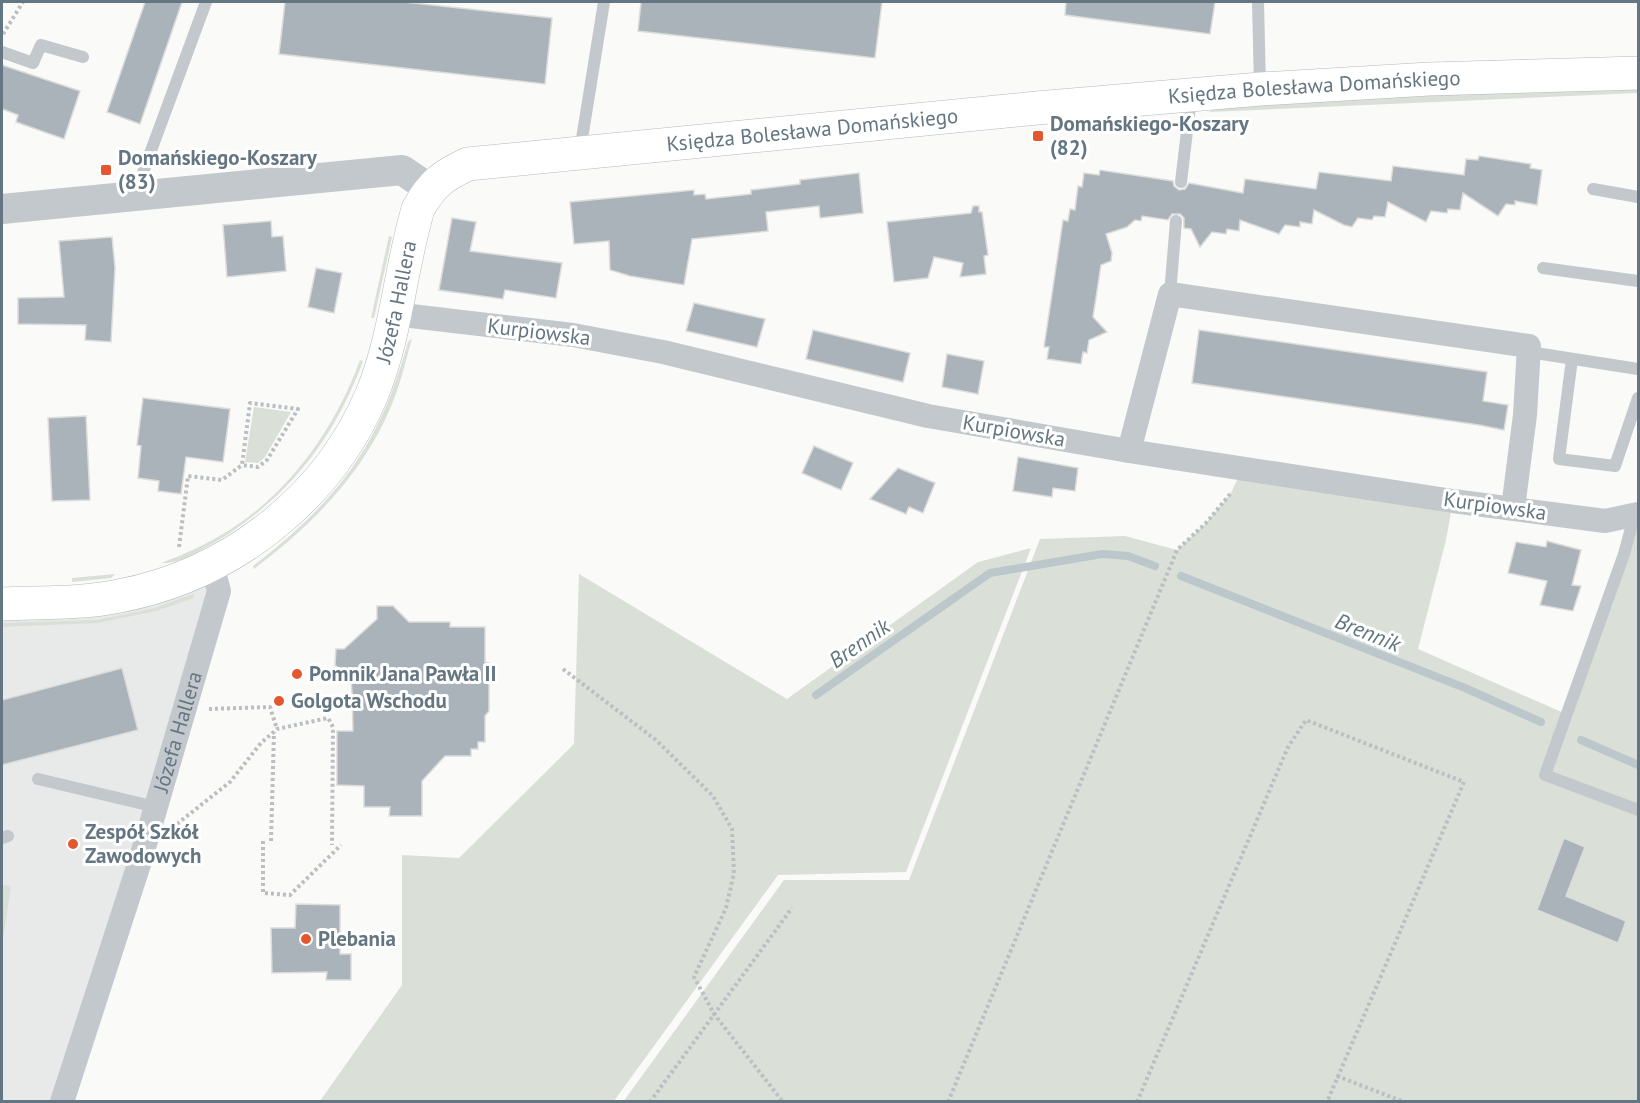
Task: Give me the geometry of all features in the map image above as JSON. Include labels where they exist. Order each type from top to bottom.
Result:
[{"type":"main road","name":"Księdza Bolesława Domańskiego","points":[[430,189],[447,174],[468,164],[1013,110],[1260,89],[1429,79],[1638,73]]},
{"type":"main road","name":"Józefa Hallera","points":[[2,604],[117,597],[151,590],[212,565],[242,548],[273,526],[306,494],[342,450],[372,394],[382,366],[411,232],[418,209],[430,189]]},
{"type":"street","points":[[2,209],[402,170],[430,189]]},
{"type":"street","points":[[1129,451],[1170,294],[1529,346],[1525,416],[1513,508]]},
{"type":"street","name":"Kurpiowska","points":[[394,314],[573,335],[663,352],[928,416],[1129,451],[1453,501],[1605,521],[1636,515]]},
{"type":"street","name":"Józefa Hallera","points":[[62,1101],[163,815],[184,710],[219,591],[212,565]]},
{"type":"lane","points":[[135,196],[206,2]]},
{"type":"lane","points":[[580,153],[604,2]]},
{"type":"lane","points":[[1258,2],[1260,89]]},
{"type":"lane","points":[[2,52],[33,63],[41,45],[83,57]]},
{"type":"lane","points":[[1181,182],[1191,95]]},
{"type":"lane","points":[[1593,189],[1638,197]]},
{"type":"lane","points":[[1170,294],[1176,221]]},
{"type":"lane","points":[[1544,268],[1638,281]]},
{"type":"lane","points":[[1529,352],[1638,369]]},
{"type":"lane","points":[[1572,359],[1559,459],[1615,466],[1638,398]]},
{"type":"lane","points":[[1636,515],[1545,775],[1638,810]]},
{"type":"lane","points":[[38,779],[163,815]]},
{"type":"path","points":[[2,35],[23,2]]},
{"type":"path","points":[[178,554],[188,476],[222,480],[242,465],[258,467],[267,460],[298,409],[250,403],[242,465]]},
{"type":"path","points":[[948,1101],[1177,550],[1206,523],[1231,493],[1243,467]]},
{"type":"path","points":[[563,669],[656,740],[712,795],[732,829],[734,873],[726,908],[694,976],[714,1014],[783,1101]]},
{"type":"path","points":[[184,710],[270,707],[276,730],[271,841]]},
{"type":"path","points":[[163,815],[178,825],[230,782],[261,743],[276,730],[328,718],[333,727],[332,844]]},
{"type":"path","points":[[1137,1101],[1288,747],[1306,720],[1464,782],[1327,1101]]},
{"type":"path","points":[[263,840],[263,893],[290,895],[341,845]]},
{"type":"path","points":[[650,1101],[792,908]]},
{"type":"path","points":[[1337,1076],[1404,1101]]},
{"type":"shaded area","points":[[1638,86],[1638,93],[1209,112],[1220,105]]},
{"type":"shaded area","points":[[389,236],[392,237],[374,318],[371,318]]},
{"type":"shaded area","points":[[412,338],[392,404],[367,453],[352,475],[335,496],[297,534],[254,569],[253,566],[309,518],[352,469],[384,412],[408,342]]},
{"type":"shaded area","points":[[360,360],[363,361],[337,418],[322,443],[284,488],[239,527],[212,544],[181,560],[161,563],[227,532],[277,492],[317,444],[334,417]]},
{"type":"shaded area","points":[[254,407],[291,412],[265,457],[258,463],[245,462]]},
{"type":"shaded area","points":[[1243,467],[1453,501],[1446,540],[1418,649],[1566,714],[1638,519],[1638,1101],[623,1102],[784,880],[909,880],[1040,539],[1125,536],[1177,550],[1206,523],[1231,493]]},
{"type":"shaded area","points":[[1031,548],[906,872],[778,875],[614,1101],[320,1101],[402,985],[402,855],[459,858],[574,744],[579,574],[787,699],[978,562]]},
{"type":"shaded area","name":"Zespół Szkół Zawodowych","points":[[212,565],[219,591],[62,1101],[2,1101],[2,604]]},
{"type":"shaded area","points":[[115,574],[111,578],[72,582],[72,578]]},
{"type":"shaded area","points":[[193,594],[194,598],[156,611],[97,623],[2,627],[2,623],[97,620],[155,608]]},
{"type":"shaded area","points":[[2,885],[11,886],[2,947]]},
{"type":"building","points":[[145,2],[182,2],[140,124],[107,112]]},
{"type":"building","points":[[285,2],[404,2],[552,18],[545,84],[279,54]]},
{"type":"building","points":[[641,2],[882,2],[875,58],[638,31]]},
{"type":"building","points":[[1066,2],[1215,2],[1210,34],[1065,15]]},
{"type":"building","points":[[2,65],[80,91],[64,139],[16,122],[18,115],[2,109]]},
{"type":"building","points":[[1479,156],[1531,164],[1530,168],[1542,170],[1537,205],[1515,201],[1515,205],[1506,204],[1498,216],[1463,193],[1460,210],[1448,209],[1447,213],[1431,211],[1426,222],[1388,202],[1385,217],[1374,216],[1372,220],[1358,218],[1352,227],[1314,210],[1312,224],[1300,222],[1300,227],[1285,225],[1279,234],[1240,220],[1239,231],[1227,229],[1226,234],[1212,232],[1200,247],[1191,229],[1184,228],[1184,218],[1180,214],[1172,214],[1168,220],[1142,216],[1141,221],[1135,220],[1127,227],[1106,234],[1112,253],[1111,261],[1101,265],[1093,317],[1107,332],[1089,340],[1087,353],[1083,352],[1081,364],[1047,359],[1049,347],[1044,347],[1063,220],[1068,221],[1070,209],[1075,210],[1078,186],[1082,187],[1084,173],[1099,175],[1100,170],[1173,181],[1174,186],[1179,190],[1185,189],[1189,183],[1243,193],[1245,179],[1316,189],[1319,172],[1391,181],[1393,166],[1464,175],[1466,159],[1478,160]]},
{"type":"building","points":[[859,173],[863,213],[820,218],[819,206],[766,212],[768,231],[692,239],[684,285],[630,276],[610,270],[609,241],[574,244],[570,202],[694,190],[694,195],[705,194],[706,199],[751,194],[751,190],[800,184],[800,180]]},
{"type":"building","points":[[973,206],[979,206],[979,212],[982,212],[988,255],[984,256],[986,274],[960,277],[963,263],[934,257],[928,278],[894,282],[887,222],[971,213]]},
{"type":"building","points":[[452,218],[476,222],[470,251],[562,263],[556,298],[505,290],[503,299],[439,290]]},
{"type":"building","points":[[271,221],[272,237],[283,236],[286,271],[227,277],[223,225]]},
{"type":"building","points":[[112,237],[115,268],[111,342],[85,340],[86,325],[18,324],[18,298],[64,297],[59,241]]},
{"type":"building","points":[[316,268],[342,273],[334,313],[308,307]]},
{"type":"building","points":[[694,303],[765,319],[757,347],[686,331]]},
{"type":"building","points":[[813,330],[910,353],[903,382],[806,359]]},
{"type":"building","points":[[1199,330],[1487,372],[1483,401],[1508,405],[1504,430],[1192,383]]},
{"type":"building","points":[[947,354],[984,361],[978,394],[942,387]]},
{"type":"building","points":[[143,398],[230,409],[223,462],[186,457],[181,494],[158,491],[159,481],[138,478],[141,446],[137,445]]},
{"type":"building","points":[[86,416],[90,500],[52,501],[48,418]]},
{"type":"building","points":[[814,446],[853,463],[841,490],[802,473]]},
{"type":"building","points":[[1018,457],[1078,468],[1075,491],[1053,488],[1052,497],[1013,491]]},
{"type":"building","points":[[898,468],[935,483],[923,513],[909,507],[906,514],[870,499]]},
{"type":"building","points":[[1547,541],[1581,550],[1572,585],[1581,586],[1573,611],[1540,605],[1547,581],[1508,573],[1516,542],[1546,547]]},
{"type":"building","points":[[377,606],[393,606],[409,622],[450,622],[450,627],[485,627],[485,662],[489,663],[489,711],[485,716],[485,742],[478,742],[478,749],[471,749],[471,756],[445,756],[422,781],[422,816],[389,816],[390,807],[364,807],[364,786],[337,785],[337,731],[353,731],[351,680],[335,665],[336,649],[344,649],[377,619]]},
{"type":"building","points":[[122,668],[138,730],[2,765],[2,700]]},
{"type":"building","points":[[1564,838],[1585,847],[1566,896],[1626,921],[1618,943],[1537,910]]},
{"type":"building","name":"Plebania","points":[[296,904],[340,905],[340,954],[351,954],[351,980],[326,980],[327,972],[272,973],[271,928],[295,928]]},
{"type":"waterway","name":"Brennik","points":[[816,695],[990,573],[1102,554],[1128,556],[1155,566]]},
{"type":"waterway","name":"Brennik","points":[[1181,576],[1465,688],[1541,722]]},
{"type":"waterway","name":"Brennik","points":[[1581,740],[1638,765]]},
{"type":"place","name":"Domańskiego-Koszary (82)","points":[[1038,136]]},
{"type":"place","name":"Domańskiego-Koszary (83)","points":[[106,170]]},
{"type":"place","name":"Pomnik Jana Pawła II","points":[[297,674]]},
{"type":"place","name":"Golgota Wschodu","points":[[279,701]]},
{"type":"place","name":"Zespół Szkół Zawodowych","points":[[73,844]]},
{"type":"place","name":"Plebania","points":[[306,939]]}]
